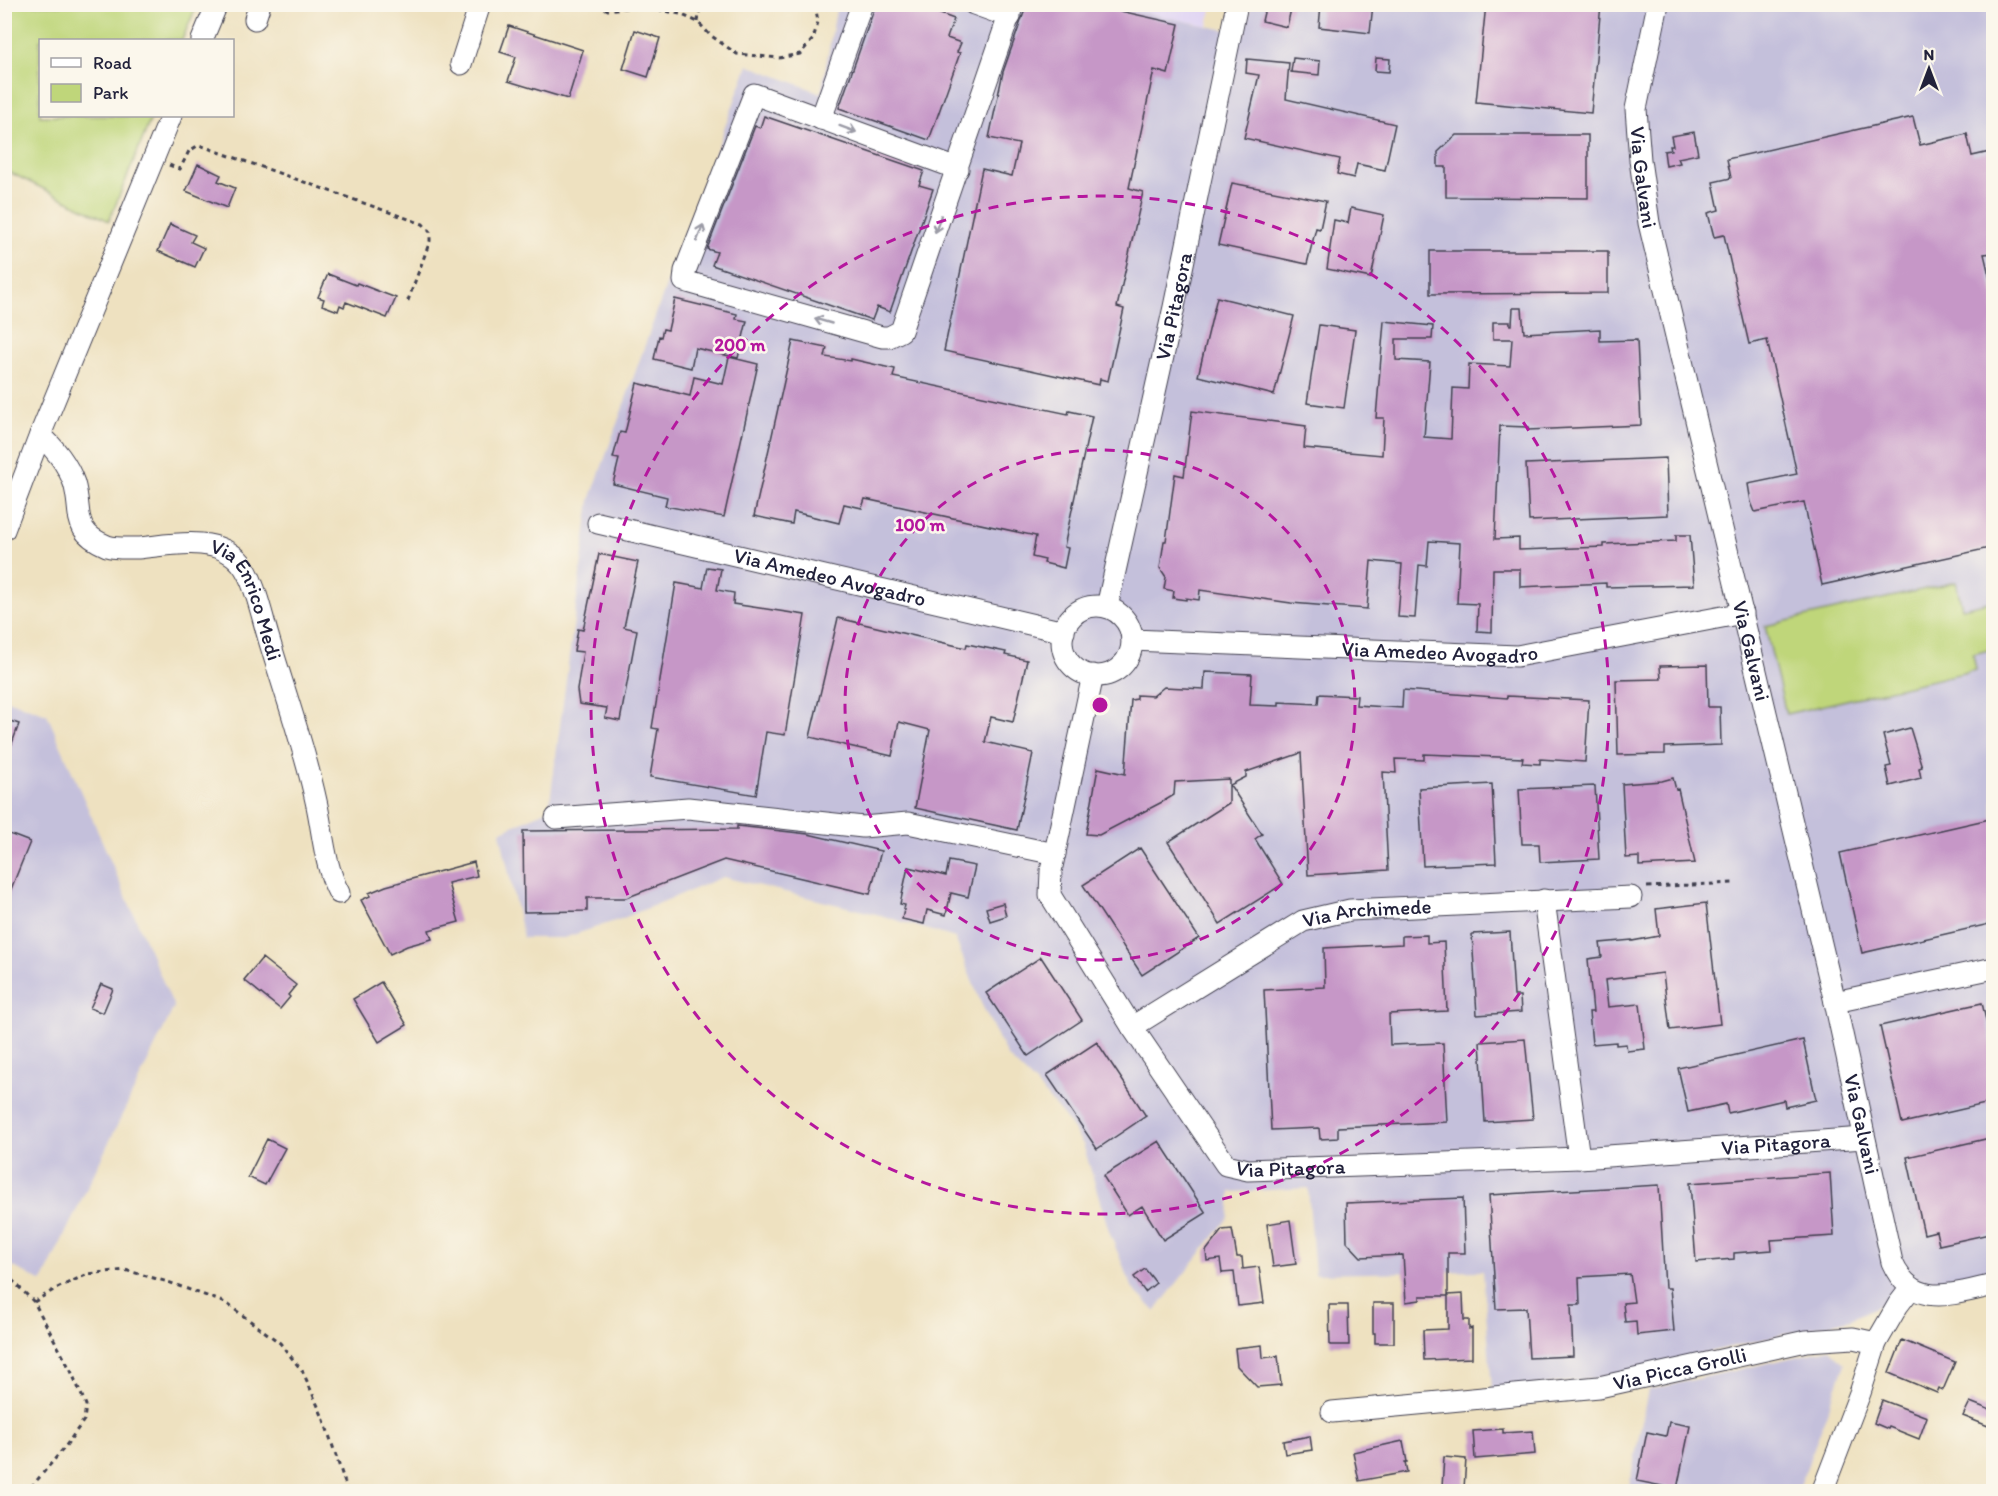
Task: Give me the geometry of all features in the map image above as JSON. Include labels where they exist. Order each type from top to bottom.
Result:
[{"type":"street","points":[[202,39],[217,4]]},
{"type":"street","points":[[461,64],[480,4]]},
{"type":"street","points":[[821,119],[862,4]]},
{"type":"street","points":[[958,169],[754,94],[685,272],[684,281],[882,337],[889,337],[901,331],[958,169],[1011,11],[974,4]]},
{"type":"street","name":"Via Pitagora","points":[[1107,607],[1174,307],[1237,4]]},
{"type":"street","name":"Via Galvani","points":[[1658,4],[1636,109],[1640,160],[1649,223],[1835,1002],[1892,1262],[1898,1277],[1911,1288]]},
{"type":"street","points":[[4,531],[40,435],[171,117]]},
{"type":"street","name":"Via Enrico Medi","points":[[40,435],[50,443],[64,463],[74,483],[81,528],[96,540],[110,547],[130,548],[187,544],[215,545],[230,553],[242,564],[257,599],[306,758],[332,881],[339,893]]},
{"type":"street","name":"Via Amedeo Avogadro","points":[[598,523],[1064,632]]},
{"type":"street","points":[[1107,607],[1117,612],[1131,630],[1131,652],[1125,663],[1116,671],[1104,675],[1081,672],[1065,655],[1064,632],[1068,622],[1076,613],[1085,608],[1107,607]]},
{"type":"street","name":"Via Amedeo Avogadro","points":[[1132,640],[1517,656],[1743,613]]},
{"type":"street","name":"Via Pitagora","points":[[1092,675],[1051,871],[1050,895],[1132,1027],[1226,1165],[1248,1170],[1579,1158],[1864,1138]]},
{"type":"street","points":[[556,818],[688,808],[863,826],[908,823],[1055,854]]},
{"type":"street","name":"Via Archimede","points":[[1132,1027],[1303,921],[1350,910],[1544,900],[1638,892]]},
{"type":"street","points":[[1544,900],[1579,1158]]},
{"type":"street","points":[[1835,1002],[1994,968]]},
{"type":"street","points":[[1822,1491],[1860,1393],[1876,1343],[1898,1305],[1911,1288],[1921,1294],[1936,1295],[1994,1285]]},
{"type":"street","name":"Via Picca Grolli","points":[[1332,1412],[1599,1387],[1806,1341],[1852,1338],[1876,1343]]},
{"type":"path","points":[[597,4],[608,10],[640,6],[659,9],[698,22],[710,35],[738,54],[779,58],[800,54],[813,39],[818,22],[815,4]]},
{"type":"path","points":[[698,22],[700,4]]},
{"type":"path","points":[[154,158],[180,169],[189,151],[200,145],[423,224],[429,232],[430,241],[407,303]]},
{"type":"path","points":[[1638,892],[1735,883]]},
{"type":"path","points":[[34,1302],[55,1288],[88,1274],[125,1270],[168,1282],[226,1303],[280,1343],[303,1372],[324,1420],[348,1491]]},
{"type":"path","points":[[4,1275],[34,1302],[71,1371],[86,1406],[84,1420],[65,1447],[27,1491]]},
{"type":"shaded area","points":[[1212,4],[1208,26],[1107,5]]},
{"type":"shaded area","points":[[1251,4],[1993,5],[1993,1269],[1925,1283],[1851,1319],[1593,1379],[1492,1390],[1483,1271],[1315,1274],[1308,1188],[1231,1192],[1229,1217],[1155,1311],[1133,1289],[1110,1234],[1083,1144],[1065,1118],[1036,1084],[1007,1056],[981,1003],[955,938],[880,915],[723,877],[621,919],[564,938],[523,938],[500,832],[549,809],[590,500],[748,65],[821,93],[837,5],[1107,5],[1245,34]]},
{"type":"shaded area","points":[[4,699],[47,714],[174,1007],[42,1282],[5,1262]]},
{"type":"shaded area","points":[[1830,1349],[1845,1364],[1798,1491],[1628,1492],[1648,1390]]},
{"type":"green space","points":[[4,5],[197,5],[182,39],[39,39],[39,117],[152,117],[109,221],[5,170]]},
{"type":"green space","points":[[1956,582],[1962,608],[1993,601],[1993,649],[1973,654],[1976,670],[1786,714],[1765,626]]},
{"type":"building","points":[[876,4],[913,4],[954,19],[947,38],[961,43],[957,52],[960,53],[929,140],[839,108]]},
{"type":"building","points":[[1027,4],[1089,4],[1179,24],[1168,74],[1154,70],[1129,188],[1143,192],[1117,307],[1124,309],[1108,381],[1100,379],[1099,385],[944,351],[982,169],[1012,176],[1019,144],[989,138],[1003,72]]},
{"type":"building","points":[[1266,4],[1292,4],[1287,27],[1262,21]]},
{"type":"building","points":[[1321,4],[1373,4],[1370,33],[1319,27]]},
{"type":"building","points":[[1486,4],[1601,4],[1591,113],[1476,102]]},
{"type":"building","points":[[509,26],[583,50],[568,99],[508,81],[516,57],[500,52]]},
{"type":"building","points":[[635,30],[660,38],[648,77],[623,69]]},
{"type":"building","points":[[1293,58],[1320,61],[1319,75],[1291,72]]},
{"type":"building","points":[[1376,58],[1390,59],[1389,72],[1375,71]]},
{"type":"building","points":[[1247,59],[1289,63],[1286,99],[1395,124],[1385,170],[1357,164],[1354,178],[1337,174],[1340,159],[1244,138],[1259,75],[1246,73]]},
{"type":"building","points":[[764,116],[924,171],[919,185],[933,189],[890,312],[877,307],[872,320],[712,265],[717,252],[707,249],[755,126],[760,128]]},
{"type":"building","points":[[1913,117],[1920,145],[1967,134],[1972,156],[1994,151],[1994,253],[1984,254],[1994,296],[1994,547],[1822,585],[1804,502],[1755,512],[1751,502],[1748,484],[1797,474],[1767,340],[1749,344],[1724,235],[1714,237],[1708,213],[1719,210],[1713,182],[1731,178],[1727,159]]},
{"type":"building","points":[[1694,132],[1698,154],[1678,158],[1680,163],[1666,166],[1664,151],[1671,150],[1670,146],[1673,146],[1671,136]]},
{"type":"building","points":[[1456,135],[1588,135],[1588,198],[1446,197],[1446,167],[1438,167],[1438,152]]},
{"type":"building","points":[[198,164],[221,175],[218,181],[235,188],[227,208],[186,191]]},
{"type":"building","points":[[1232,183],[1326,201],[1320,229],[1316,228],[1307,264],[1218,245]]},
{"type":"building","points":[[1351,208],[1384,215],[1371,278],[1327,269],[1334,220],[1348,223]]},
{"type":"building","points":[[170,224],[195,235],[191,242],[204,248],[195,267],[158,251]]},
{"type":"building","points":[[1430,251],[1608,251],[1608,293],[1430,294]]},
{"type":"building","points":[[328,274],[396,298],[387,318],[346,302],[344,307],[340,305],[338,311],[322,305],[324,299],[318,297]]},
{"type":"building","points":[[1217,297],[1294,316],[1274,395],[1198,376]]},
{"type":"building","points":[[675,299],[737,314],[736,319],[747,321],[738,358],[695,348],[691,368],[654,359],[659,336],[661,337],[663,329],[668,330]]},
{"type":"building","points":[[1513,308],[1522,308],[1524,333],[1600,329],[1600,341],[1637,340],[1641,425],[1528,430],[1528,427],[1500,426],[1495,539],[1519,538],[1519,550],[1604,547],[1604,544],[1676,541],[1676,535],[1690,535],[1694,585],[1606,587],[1606,583],[1520,587],[1520,569],[1493,569],[1492,632],[1477,631],[1478,604],[1457,603],[1460,543],[1429,541],[1427,566],[1419,565],[1415,618],[1398,617],[1402,564],[1371,561],[1367,609],[1291,603],[1200,590],[1199,600],[1186,598],[1186,600],[1173,598],[1174,591],[1164,589],[1166,577],[1160,568],[1164,541],[1166,541],[1175,474],[1184,476],[1192,411],[1306,426],[1304,448],[1382,455],[1384,418],[1376,418],[1384,321],[1433,326],[1432,339],[1396,339],[1396,360],[1430,362],[1424,437],[1451,439],[1453,388],[1468,389],[1469,364],[1510,366],[1512,339],[1493,339],[1493,322],[1510,322],[1512,325]]},
{"type":"building","points":[[1319,325],[1355,330],[1344,408],[1307,403]]},
{"type":"building","points":[[793,341],[827,348],[825,357],[851,361],[851,359],[895,369],[893,377],[1068,414],[1069,411],[1092,416],[1064,547],[1068,548],[1064,568],[1032,557],[1036,536],[865,499],[862,508],[844,504],[839,523],[794,512],[792,524],[754,516]]},
{"type":"building","points":[[729,357],[758,364],[724,517],[665,506],[667,497],[613,484],[619,459],[613,458],[620,432],[625,433],[637,383],[690,396],[694,377],[723,384]]},
{"type":"building","points":[[1666,458],[1668,515],[1529,521],[1526,464]]},
{"type":"building","points":[[599,554],[638,562],[624,627],[637,630],[620,721],[605,718],[607,708],[579,704],[577,690],[583,652],[574,651],[578,629],[583,630]]},
{"type":"building","points":[[707,567],[721,569],[717,590],[734,593],[733,604],[805,615],[785,735],[766,732],[756,795],[650,777],[658,729],[652,728],[676,583],[703,588]]},
{"type":"building","points":[[838,618],[966,648],[967,644],[1006,652],[1005,655],[1027,660],[1013,722],[991,717],[985,742],[1033,753],[1017,830],[915,808],[930,730],[899,722],[892,756],[810,737]]},
{"type":"building","points":[[1707,665],[1708,707],[1720,707],[1721,745],[1665,747],[1665,754],[1618,755],[1616,680],[1661,679],[1660,666]]},
{"type":"building","points":[[1205,672],[1252,674],[1250,705],[1279,706],[1279,702],[1318,704],[1319,694],[1357,696],[1356,705],[1402,708],[1403,690],[1507,698],[1507,696],[1589,700],[1585,762],[1540,759],[1540,764],[1522,763],[1523,758],[1424,754],[1424,760],[1395,759],[1396,773],[1383,772],[1388,870],[1308,875],[1301,753],[1246,772],[1246,777],[1230,785],[1262,834],[1255,839],[1283,884],[1220,924],[1168,842],[1229,803],[1229,779],[1175,782],[1174,795],[1164,801],[1099,835],[1086,834],[1098,768],[1125,774],[1131,700],[1137,699],[1137,695],[1153,696],[1164,687],[1204,689]]},
{"type":"building","points":[[4,719],[19,724],[6,760],[4,760]]},
{"type":"building","points":[[1910,728],[1922,767],[1919,768],[1921,778],[1890,786],[1886,767],[1891,766],[1883,735]]},
{"type":"building","points":[[1673,778],[1676,790],[1678,789],[1695,863],[1639,866],[1639,857],[1626,858],[1622,784]]},
{"type":"building","points":[[1492,784],[1496,863],[1423,866],[1419,788]]},
{"type":"building","points":[[1595,786],[1599,859],[1540,862],[1539,844],[1522,844],[1519,789]]},
{"type":"building","points":[[1994,818],[1994,923],[1862,953],[1840,853]]},
{"type":"building","points":[[737,826],[808,834],[881,851],[870,894],[724,860],[626,898],[587,898],[587,911],[524,912],[523,831],[737,829]]},
{"type":"building","points":[[4,832],[30,842],[5,904],[4,904]]},
{"type":"building","points":[[1140,848],[1199,938],[1142,975],[1083,885]]},
{"type":"building","points":[[949,861],[975,866],[968,897],[951,893],[946,915],[927,910],[924,924],[902,919],[905,905],[900,904],[908,867],[946,876]]},
{"type":"building","points":[[474,862],[477,876],[448,883],[459,922],[429,930],[432,939],[407,946],[390,954],[361,900],[370,896],[369,893],[386,886]]},
{"type":"building","points":[[1003,903],[1006,916],[990,921],[986,908]]},
{"type":"building","points":[[1706,903],[1720,1024],[1670,1030],[1663,973],[1605,980],[1608,1007],[1640,1004],[1645,1049],[1627,1051],[1626,1044],[1616,1045],[1616,1042],[1592,1044],[1589,1012],[1593,1012],[1588,959],[1602,957],[1600,943],[1659,936],[1656,909]]},
{"type":"building","points":[[1510,932],[1514,996],[1520,996],[1521,1012],[1477,1015],[1472,934]]},
{"type":"building","points":[[1427,935],[1427,943],[1444,942],[1447,1011],[1389,1014],[1390,1045],[1443,1043],[1447,1122],[1338,1127],[1338,1138],[1320,1139],[1319,1128],[1271,1130],[1264,990],[1325,987],[1324,948],[1402,944],[1402,936]]},
{"type":"building","points":[[1041,957],[1082,1020],[1028,1056],[986,993]]},
{"type":"building","points":[[262,958],[296,985],[280,1009],[244,980]]},
{"type":"building","points":[[381,982],[407,1025],[379,1042],[353,999]]},
{"type":"building","points":[[101,984],[113,989],[103,1013],[90,1008]]},
{"type":"building","points":[[1982,1003],[1994,1054],[1994,1102],[1902,1123],[1880,1026]]},
{"type":"building","points":[[1525,1039],[1533,1119],[1485,1122],[1480,1042]]},
{"type":"building","points":[[1803,1040],[1816,1100],[1785,1107],[1784,1100],[1728,1113],[1726,1104],[1688,1112],[1678,1068]]},
{"type":"building","points":[[1097,1042],[1146,1116],[1097,1149],[1047,1075]]},
{"type":"building","points":[[1990,1138],[1994,1156],[1994,1233],[1939,1245],[1936,1231],[1924,1234],[1907,1157]]},
{"type":"building","points":[[267,1139],[285,1148],[265,1185],[248,1177]]},
{"type":"building","points":[[1159,1141],[1206,1213],[1163,1240],[1142,1206],[1128,1215],[1103,1176]]},
{"type":"building","points":[[1830,1173],[1834,1236],[1771,1240],[1772,1250],[1734,1253],[1734,1259],[1696,1262],[1690,1183]]},
{"type":"building","points":[[1659,1185],[1665,1288],[1670,1288],[1674,1331],[1637,1335],[1636,1321],[1625,1322],[1623,1303],[1634,1302],[1630,1274],[1579,1277],[1580,1305],[1571,1305],[1573,1356],[1529,1358],[1526,1308],[1496,1309],[1489,1195]]},
{"type":"building","points":[[1463,1198],[1465,1253],[1448,1253],[1448,1296],[1420,1296],[1420,1300],[1406,1302],[1403,1255],[1361,1257],[1347,1242],[1346,1203]]},
{"type":"building","points":[[1290,1220],[1296,1264],[1273,1267],[1267,1224]]},
{"type":"building","points":[[1232,1229],[1237,1257],[1242,1257],[1243,1269],[1259,1267],[1264,1303],[1238,1306],[1234,1272],[1222,1273],[1220,1259],[1207,1261],[1206,1251],[1222,1230]]},
{"type":"building","points":[[1145,1269],[1156,1283],[1145,1292],[1134,1277]]},
{"type":"building","points":[[1463,1294],[1464,1320],[1469,1320],[1469,1329],[1472,1328],[1472,1358],[1424,1360],[1423,1330],[1448,1329],[1448,1295]]},
{"type":"building","points":[[1373,1303],[1394,1303],[1394,1343],[1375,1343]]},
{"type":"building","points":[[1329,1305],[1348,1305],[1349,1345],[1330,1345]]},
{"type":"building","points":[[1902,1340],[1955,1362],[1943,1390],[1939,1388],[1937,1393],[1889,1373]]},
{"type":"building","points":[[1262,1345],[1263,1358],[1278,1356],[1281,1385],[1257,1387],[1237,1366],[1235,1348]]},
{"type":"building","points":[[1882,1400],[1927,1417],[1919,1439],[1874,1423]]},
{"type":"building","points":[[1970,1402],[1993,1411],[1988,1426],[1963,1416]]},
{"type":"building","points":[[1669,1422],[1690,1426],[1677,1489],[1637,1481],[1647,1432],[1666,1436]]},
{"type":"building","points":[[1503,1429],[1503,1433],[1533,1431],[1535,1454],[1475,1459],[1473,1431]]},
{"type":"building","points":[[1310,1436],[1312,1450],[1285,1454],[1283,1441]]},
{"type":"building","points":[[1403,1441],[1407,1472],[1359,1481],[1353,1452]]},
{"type":"building","points":[[1444,1457],[1466,1459],[1464,1488],[1442,1487]]}]
